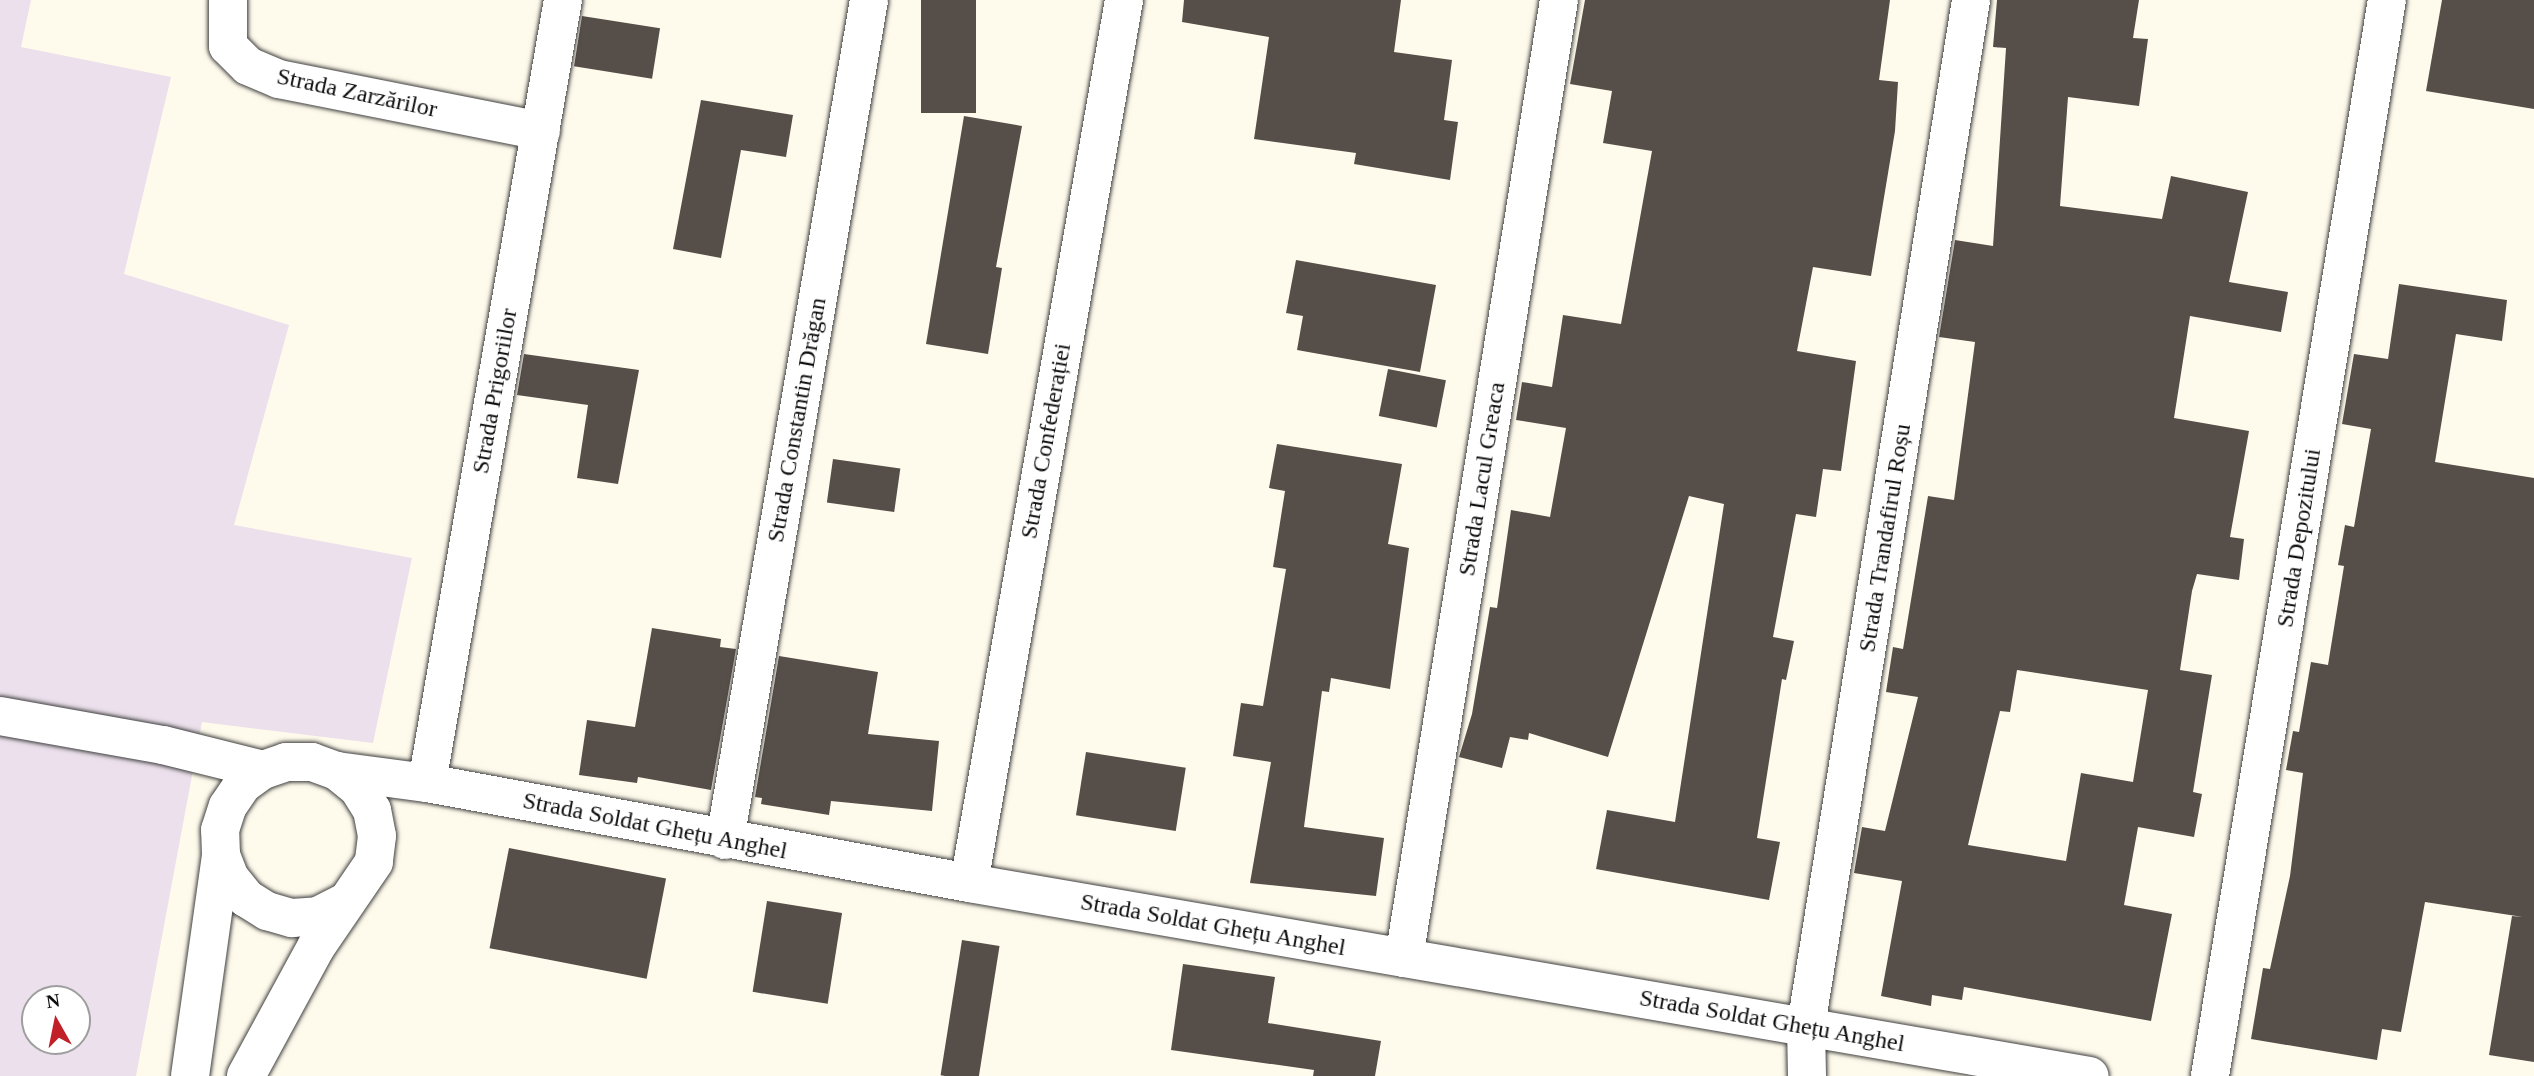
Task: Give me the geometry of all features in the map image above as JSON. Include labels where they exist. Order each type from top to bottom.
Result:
[{"type":"street","name":"Strada Zarzărilor","points":[[228,0],[228,46],[248,66],[269,75],[541,131]]},
{"type":"street","name":"Strada Prigoriilor","points":[[427,783],[563,0]]},
{"type":"street","name":"Strada Constantin Drăgan","points":[[725,839],[869,0]]},
{"type":"street","name":"Strada Confederației","points":[[969,883],[1124,0]]},
{"type":"street","name":"Strada Lacul Greaca","points":[[1404,958],[1559,0]]},
{"type":"street","name":"Strada Trandafirul Roșu","points":[[1807,1076],[1807,1026],[1971,0]]},
{"type":"street","name":"Strada Depozitului","points":[[2210,1076],[2387,0]]},
{"type":"street","points":[[0,716],[163,745],[263,770]]},
{"type":"street","points":[[190,1076],[221,855],[220,830],[228,806],[242,785],[263,770],[286,762],[312,762],[337,771],[365,799],[377,836],[374,862],[362,886],[342,904],[318,916],[292,918],[267,911],[238,888],[221,855]]},
{"type":"street","name":"Strada Soldat Ghețu Anghel","points":[[337,771],[427,783],[969,883],[2090,1076]]},
{"type":"street","points":[[377,836],[427,783]]},
{"type":"street","points":[[246,1076],[342,904]]},
{"type":"shaded area","points":[[0,0],[31,0],[21,47],[171,77],[124,274],[289,325],[234,525],[412,558],[373,743],[202,722],[136,1076],[0,1076]]},
{"type":"building","points":[[921,0],[976,0],[976,113],[921,113]]},
{"type":"building","points":[[1184,0],[1401,0],[1394,52],[1452,60],[1444,120],[1458,122],[1450,180],[1354,164],[1356,153],[1254,139],[1269,37],[1182,22]]},
{"type":"building","points":[[1585,0],[1890,0],[1879,80],[1898,82],[1895,131],[1871,276],[1813,267],[1797,351],[1856,361],[1841,471],[1823,469],[1816,517],[1796,514],[1773,637],[1794,641],[1786,680],[1782,679],[1757,838],[1780,842],[1769,900],[1596,869],[1607,810],[1675,822],[1724,504],[1689,496],[1608,757],[1529,733],[1528,740],[1510,737],[1502,768],[1459,757],[1472,714],[1490,607],[1497,608],[1511,510],[1550,517],[1566,428],[1516,420],[1522,382],[1552,387],[1563,315],[1621,324],[1652,151],[1603,143],[1612,91],[1570,84]]},
{"type":"building","points":[[1997,0],[2139,0],[2133,38],[2148,39],[2139,106],[2068,97],[2060,206],[2162,219],[2171,176],[2248,192],[2229,282],[2288,292],[2281,332],[2190,316],[2174,418],[2249,431],[2230,537],[2244,539],[2239,580],[2197,574],[2192,591],[2180,670],[2212,675],[2193,792],[2202,794],[2194,837],[2138,827],[2124,905],[2172,914],[2151,1021],[1964,987],[1962,1000],[1932,995],[1931,1006],[1881,996],[1902,881],[1854,873],[1862,827],[1885,831],[1918,697],[1886,692],[1893,647],[1903,649],[1928,496],[1954,500],[1975,342],[1939,337],[1955,240],[1993,246],[2006,48],[1993,47]],"holes":[[[2017,670],[2148,690],[2133,782],[2081,773],[2066,861],[1968,845],[2000,711],[2010,712]]]},
{"type":"building","points":[[2442,0],[2534,0],[2534,109],[2426,91]]},
{"type":"building","points":[[582,16],[660,28],[652,79],[574,66]]},
{"type":"building","points":[[701,100],[793,115],[786,157],[741,150],[721,258],[673,249]]},
{"type":"building","points":[[964,116],[1022,126],[996,267],[1002,268],[988,354],[926,344]]},
{"type":"building","points":[[1296,260],[1436,285],[1420,372],[1297,350],[1303,316],[1286,313]]},
{"type":"building","points":[[2399,284],[2507,300],[2502,341],[2456,334],[2435,462],[2534,478],[2534,1062],[2489,1055],[2512,916],[2523,917],[2425,902],[2401,1032],[2382,1029],[2377,1060],[2251,1039],[2263,968],[2270,969],[2290,876],[2303,773],[2286,770],[2293,731],[2299,732],[2311,662],[2328,665],[2344,566],[2338,565],[2345,525],[2354,527],[2371,429],[2342,424],[2354,354],[2388,359]]},
{"type":"building","points":[[524,354],[639,370],[618,484],[577,478],[588,405],[517,395]]},
{"type":"building","points":[[1388,369],[1446,380],[1437,427],[1379,416]]},
{"type":"building","points":[[1277,444],[1402,464],[1388,544],[1409,548],[1390,689],[1331,678],[1329,692],[1322,691],[1304,827],[1384,838],[1376,896],[1250,883],[1271,762],[1233,756],[1241,703],[1263,706],[1286,569],[1273,567],[1285,491],[1269,488]]},
{"type":"building","points":[[833,459],[900,468],[894,512],[827,503]]},
{"type":"building","points":[[652,628],[721,639],[720,647],[736,649],[711,790],[638,777],[637,783],[579,775],[587,720],[635,727]]},
{"type":"building","points":[[779,656],[878,672],[868,734],[939,741],[932,811],[831,801],[829,815],[761,804],[762,798],[755,797]]},
{"type":"building","points":[[1086,752],[1186,768],[1176,831],[1076,815]]},
{"type":"building","points":[[509,848],[666,879],[647,979],[490,948]]},
{"type":"building","points":[[767,901],[842,913],[828,1004],[753,992]]},
{"type":"building","points":[[962,940],[1000,946],[979,1076],[941,1075]]},
{"type":"building","points":[[1183,964],[1275,977],[1268,1023],[1381,1041],[1375,1076],[1313,1076],[1314,1070],[1171,1050]]}]
